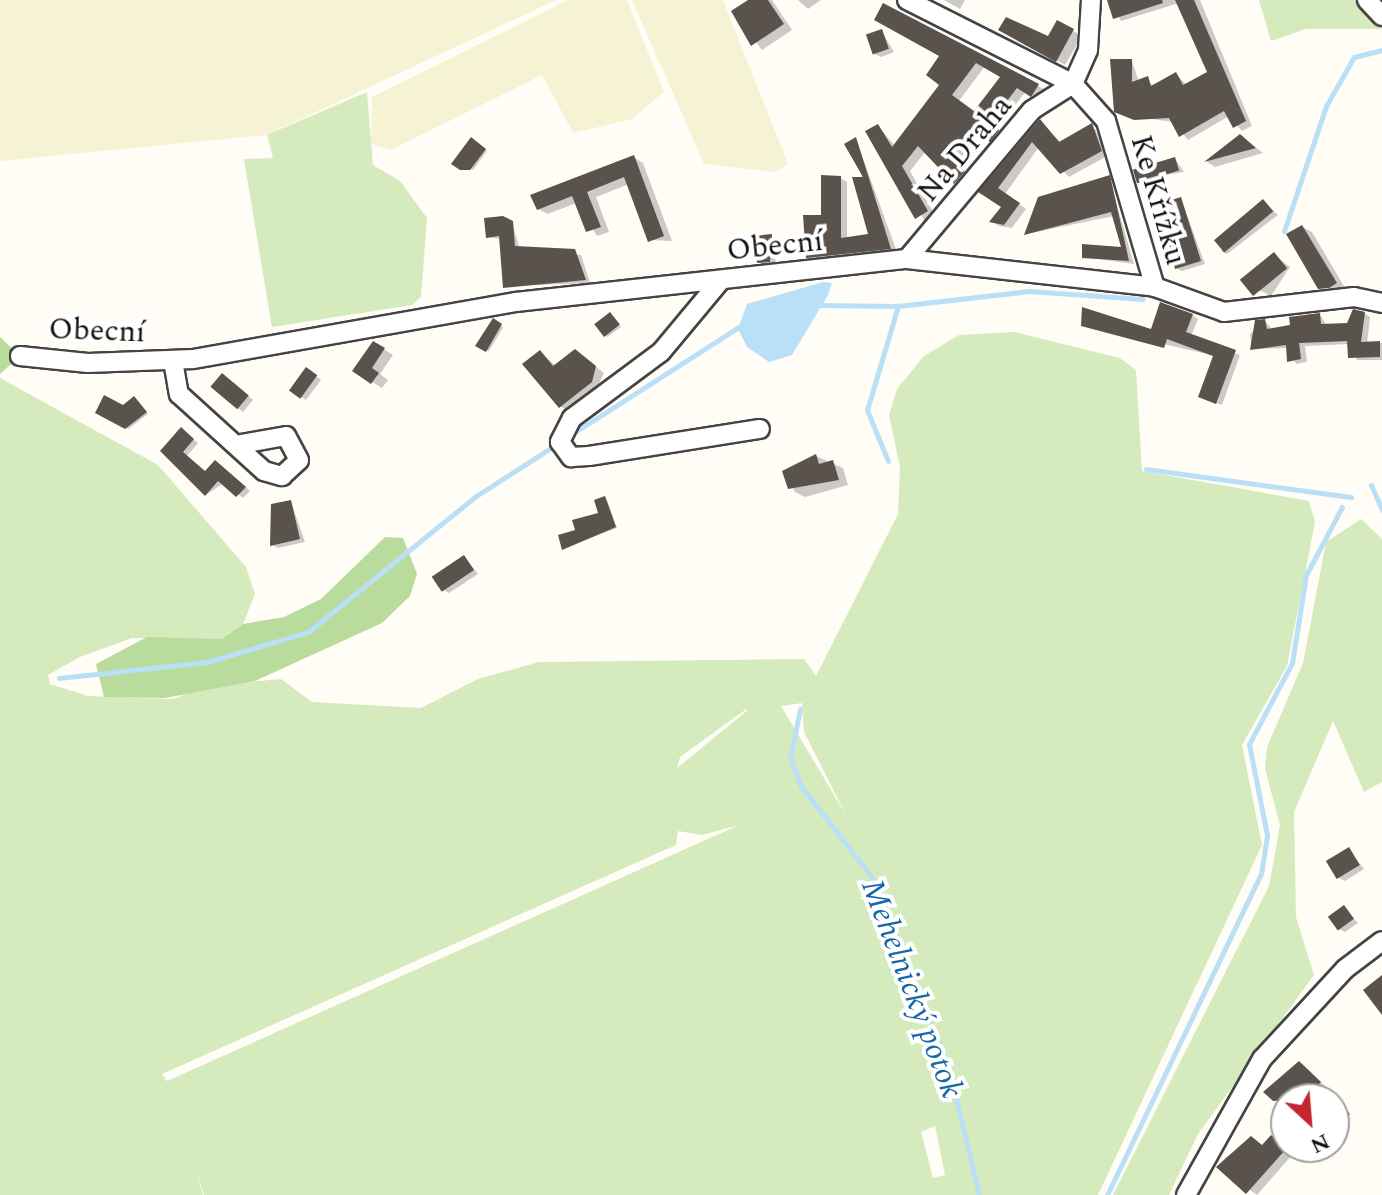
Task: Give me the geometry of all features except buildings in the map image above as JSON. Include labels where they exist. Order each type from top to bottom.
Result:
[{"type":"street","points":[[907,0],[1073,84],[1088,50],[1091,0]]},
{"type":"street","points":[[1367,0],[1382,16]]},
{"type":"street","name":"Na Draha","points":[[907,259],[1032,110],[1073,84]]},
{"type":"street","name":"Ke Křížku","points":[[1073,84],[1106,121],[1125,168],[1155,287]]},
{"type":"street","name":"Obecní","points":[[20,356],[173,361],[516,302],[907,259],[1155,287],[1224,312],[1354,297],[1382,303]]},
{"type":"street","points":[[721,280],[661,352],[572,418],[560,442],[571,457],[760,429]]},
{"type":"street","name":"Obecní","points":[[173,361],[179,394],[241,444]]},
{"type":"street","points":[[1186,1195],[1262,1059],[1345,969],[1382,941]]},
{"type":"shaded area","points":[[0,0],[556,0],[267,135],[0,161]]},
{"type":"shaded area","points":[[568,0],[627,0],[664,92],[632,119],[573,133],[542,75],[391,150],[371,144],[372,97]]},
{"type":"shaded area","points":[[632,0],[723,0],[788,164],[775,172],[704,164]]},
{"type":"green space","points":[[1259,0],[1382,0],[1382,29],[1306,29],[1271,41]]},
{"type":"green space","points":[[367,92],[373,165],[400,181],[427,218],[421,297],[412,305],[272,327],[244,159],[273,158],[267,135]]},
{"type":"green space","points":[[1014,332],[1120,358],[1136,370],[1142,471],[1309,501],[1315,522],[1287,666],[1242,745],[1262,845],[1098,1195],[204,1195],[196,1171],[203,1195],[0,1195],[0,378],[158,465],[246,567],[255,594],[243,624],[222,639],[132,638],[80,657],[48,675],[50,684],[88,696],[173,699],[207,686],[281,679],[312,702],[421,708],[478,679],[539,662],[804,659],[816,676],[898,514],[900,467],[889,415],[897,389],[924,356],[959,335]],"holes":[[[802,703],[804,732],[846,815],[781,706]],[[745,710],[748,710],[677,768],[680,757]],[[739,825],[167,1081],[162,1074],[676,845],[678,831],[702,835]],[[935,1126],[945,1175],[933,1178],[921,1132]]]},
{"type":"green space","points":[[0,337],[20,356],[0,374]]},
{"type":"green space","points":[[1361,519],[1382,539],[1382,782],[1364,792],[1333,721],[1294,812],[1296,917],[1314,975],[1198,1134],[1169,1195],[1113,1195],[1269,886],[1280,825],[1265,769],[1267,747],[1303,663],[1326,542]]},
{"type":"green space","points":[[385,537],[403,538],[417,574],[410,596],[382,623],[255,681],[165,698],[104,697],[96,664],[147,637],[222,639],[243,624],[284,617],[321,599]]},
{"type":"water","points":[[823,282],[832,283],[828,295],[792,355],[769,362],[747,347],[738,329],[747,304]]},
{"type":"waterway","points":[[1284,231],[1326,106],[1354,57],[1382,50]]},
{"type":"waterway","points":[[888,461],[867,410],[898,306],[1029,291],[1143,299]]},
{"type":"waterway","points":[[818,305],[898,306]]},
{"type":"waterway","points":[[572,434],[742,325]]},
{"type":"waterway","points":[[59,678],[207,662],[308,632],[476,496],[557,444]]},
{"type":"waterway","points":[[1146,469],[1351,497]]},
{"type":"waterway","points":[[1371,485],[1382,510]]},
{"type":"waterway","points":[[1107,1195],[1261,874],[1267,835],[1249,744],[1292,663],[1306,575],[1342,507]]},
{"type":"waterway","name":"Mehelnický potok","points":[[800,709],[790,758],[801,786],[874,880],[949,1069],[979,1195]]}]
